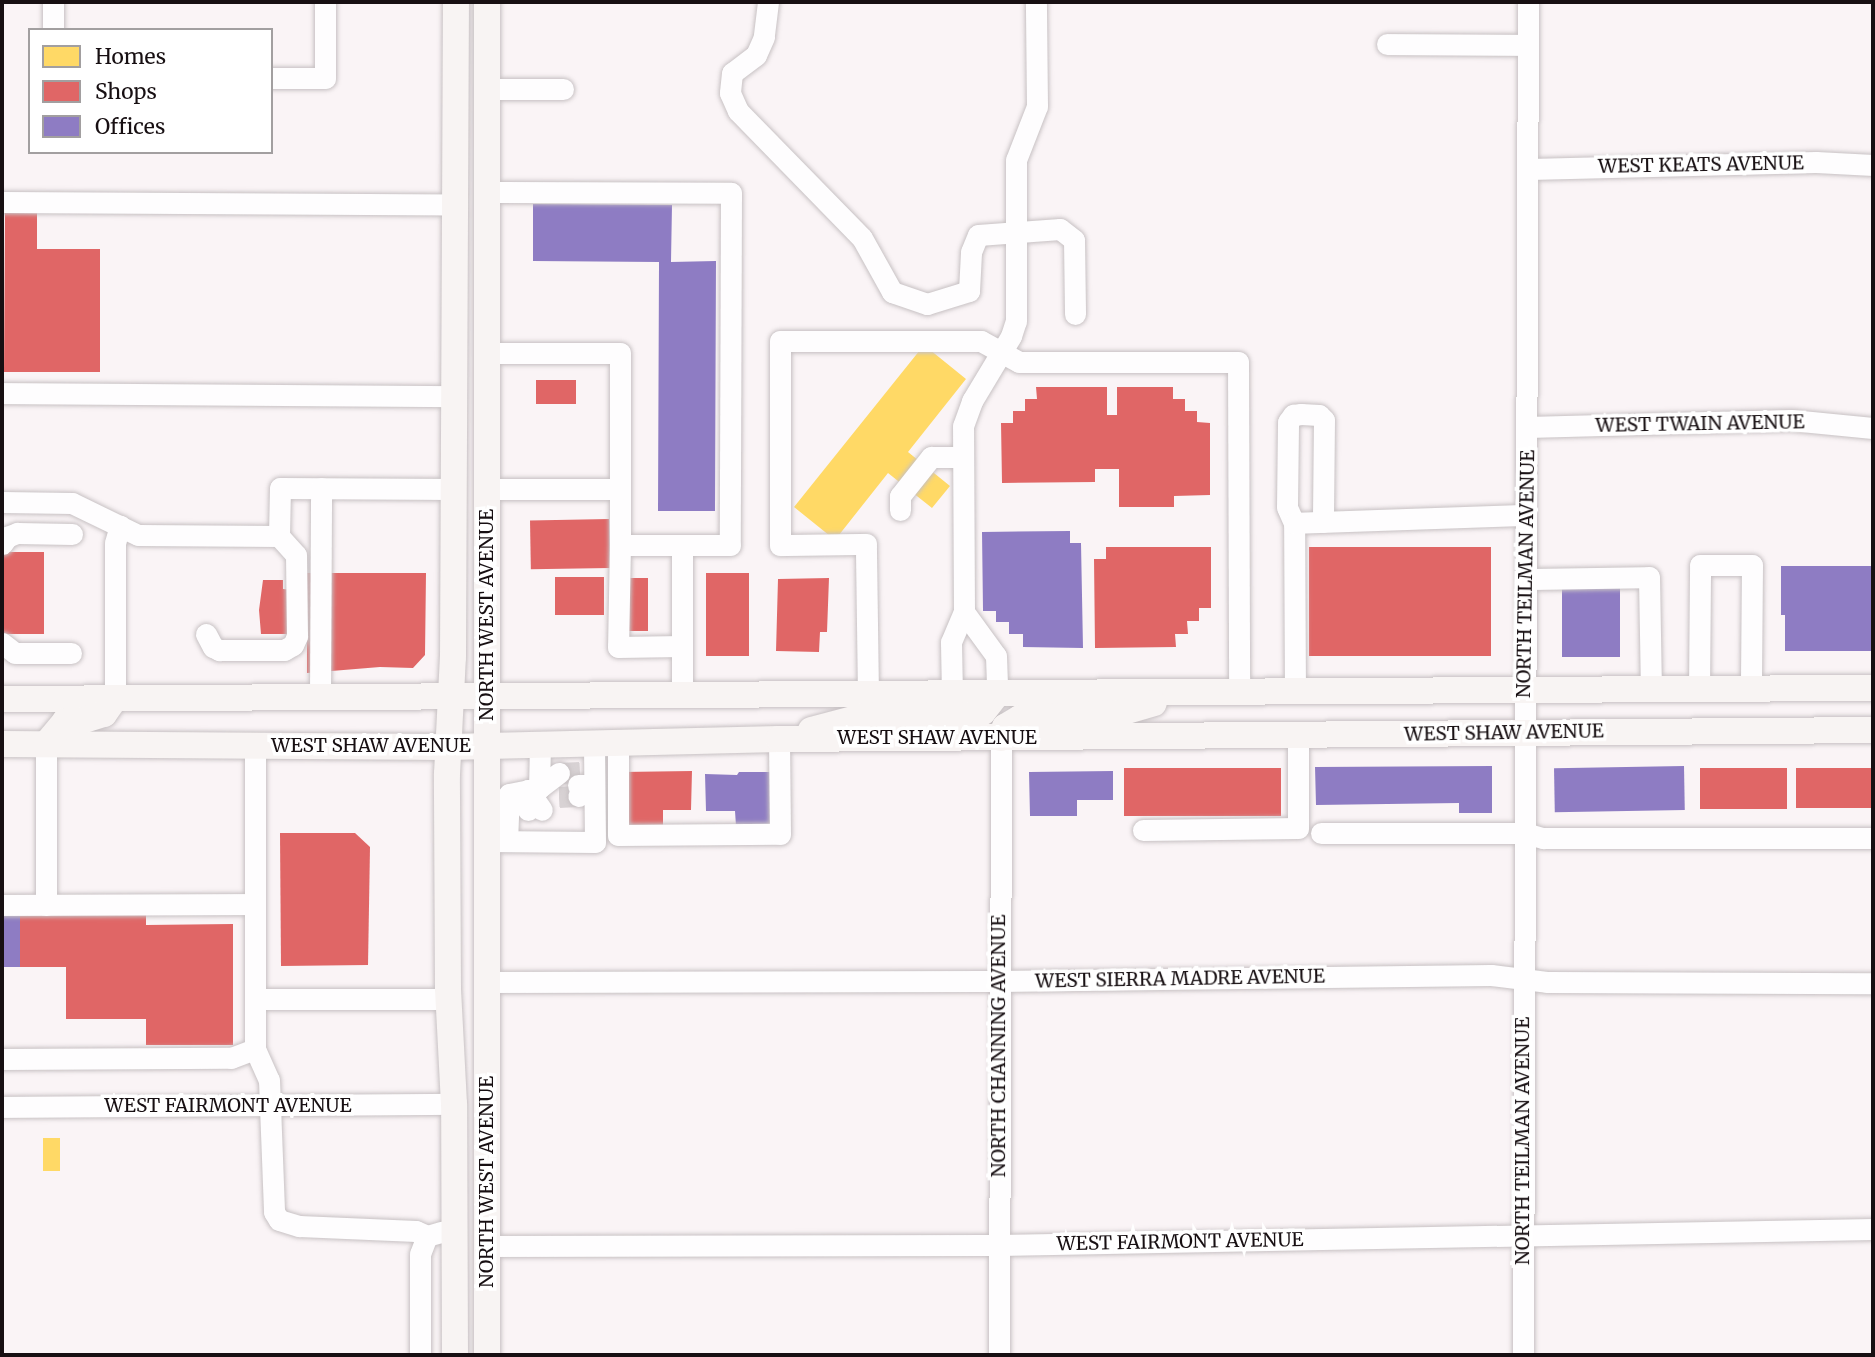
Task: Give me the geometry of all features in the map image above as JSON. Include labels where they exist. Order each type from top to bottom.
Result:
[{"type":"main road","name":"NORTH WEST AVENUE","points":[[455,1355],[454,1104],[448,999],[448,747],[453,489],[456,2]]},
{"type":"main road","points":[[476,2],[487,51]]},
{"type":"main road","name":"NORTH WEST AVENUE","points":[[487,2],[487,746],[541,803],[486,982],[487,1355]]},
{"type":"main road","points":[[456,204],[471,223],[473,329],[475,340],[488,353]]},
{"type":"main road","points":[[2,699],[1239,694],[1873,688]]},
{"type":"main road","points":[[779,739],[864,716],[972,715],[983,712],[996,694]]},
{"type":"main road","points":[[1000,738],[1005,727],[1020,718],[1120,713],[1175,694]]},
{"type":"main road","points":[[46,744],[65,721],[95,718],[104,713],[115,698]]},
{"type":"main road","name":"WEST SHAW AVENUE","points":[[2,744],[448,747],[779,739],[1873,730]]},
{"type":"main road","points":[[454,1104],[465,1112],[471,1128],[473,1273],[477,1293],[487,1309]]},
{"type":"street","points":[[53,2],[53,28]]},
{"type":"street","points":[[273,78],[325,78],[325,2]]},
{"type":"street","points":[[768,2],[764,37],[755,55],[732,73],[730,93],[738,111],[862,238],[892,292],[927,304],[969,291],[971,252],[978,236],[1060,229],[1074,240],[1075,314]]},
{"type":"street","points":[[952,695],[951,642],[964,612],[963,457],[966,413],[1001,353],[1016,321],[1016,160],[1037,106],[1036,2]]},
{"type":"street","name":"NORTH TEILMAN AVENUE","points":[[1523,1355],[1528,2]]},
{"type":"street","points":[[1388,44],[1528,45]]},
{"type":"street","points":[[487,89],[563,89]]},
{"type":"street","name":"WEST KEATS AVENUE","points":[[1529,169],[1816,162],[1873,165]]},
{"type":"street","points":[[487,192],[731,192],[730,545],[620,545]]},
{"type":"street","points":[[2,202],[456,204]]},
{"type":"street","points":[[868,695],[866,544],[780,545],[780,341],[981,341],[1019,362],[1238,362],[1239,694]]},
{"type":"street","points":[[488,353],[620,353],[618,647],[682,646]]},
{"type":"street","points":[[2,393],[453,396]]},
{"type":"street","points":[[1295,693],[1294,523],[1287,508],[1288,422],[1293,415],[1319,415],[1324,420],[1323,522]]},
{"type":"street","name":"WEST TWAIN AVENUE","points":[[1527,427],[1791,420],[1873,428]]},
{"type":"street","points":[[900,510],[900,495],[931,457],[963,457]]},
{"type":"street","points":[[206,634],[209,642],[219,650],[284,650],[293,645],[296,636],[296,555],[279,536],[280,488],[453,489]]},
{"type":"street","points":[[320,697],[321,488]]},
{"type":"street","points":[[488,489],[620,489]]},
{"type":"street","points":[[2,502],[72,503],[138,535],[279,536]]},
{"type":"street","points":[[1294,523],[1526,515]]},
{"type":"street","points":[[115,698],[115,543],[120,526]]},
{"type":"street","points":[[2,544],[7,537],[17,533],[72,534]]},
{"type":"street","points":[[682,545],[682,696]]},
{"type":"street","points":[[1699,690],[1700,565],[1752,565],[1751,690]]},
{"type":"street","points":[[1526,579],[1649,577],[1651,690]]},
{"type":"street","points":[[964,612],[996,656],[996,694]]},
{"type":"street","points":[[2,643],[15,653],[71,653]]},
{"type":"street","points":[[1143,830],[1298,828],[1298,735]]},
{"type":"street","name":"NORTH CHANNING AVENUE","points":[[999,1355],[1000,738]]},
{"type":"street","points":[[606,745],[618,835],[780,834],[779,739]]},
{"type":"street","points":[[46,744],[46,905]]},
{"type":"street","points":[[540,745],[541,803]]},
{"type":"street","points":[[541,803],[606,745]]},
{"type":"street","points":[[255,746],[255,1049],[269,1080],[274,1212],[284,1223],[312,1228],[416,1231],[428,1237],[420,1254],[420,1355]]},
{"type":"street","points":[[1321,833],[1525,833],[1543,838],[1873,838]]},
{"type":"street","points":[[2,905],[255,904]]},
{"type":"street","name":"WEST SIERRA MADRE AVENUE","points":[[486,982],[998,981],[1491,975],[1547,982],[1873,982]]},
{"type":"street","points":[[255,999],[448,999]]},
{"type":"street","points":[[2,1059],[231,1058],[255,1049]]},
{"type":"street","name":"WEST FAIRMONT AVENUE","points":[[2,1107],[454,1104]]},
{"type":"street","name":"WEST FAIRMONT AVENUE","points":[[487,1246],[999,1245],[1873,1229]]},
{"type":"street","name":"NORTH WEST AVENUE","points":[[428,1237],[455,1231]]},
{"type":"building: Homes","points":[[924,345],[966,379],[908,452],[950,486],[932,508],[888,473],[835,540],[794,507]]},
{"type":"building: Homes","points":[[43,1138],[60,1138],[60,1171],[43,1171]]},
{"type":"building: Shops","points":[[5,210],[37,210],[37,249],[100,249],[100,372],[4,372]]},
{"type":"building: Shops","points":[[536,380],[576,380],[576,404],[536,404]]},
{"type":"building: Shops","points":[[1036,387],[1107,387],[1107,415],[1117,415],[1117,387],[1173,387],[1173,399],[1185,399],[1185,411],[1197,411],[1197,422],[1210,423],[1210,495],[1174,496],[1174,507],[1119,507],[1119,469],[1095,469],[1095,482],[1002,483],[1001,423],[1013,423],[1013,411],[1025,411],[1025,399],[1037,399]]},
{"type":"building: Shops","points":[[609,519],[610,568],[531,569],[530,520]]},
{"type":"building: Shops","points":[[1106,547],[1211,547],[1211,608],[1199,608],[1199,621],[1187,621],[1188,634],[1175,634],[1176,647],[1095,648],[1094,559],[1106,559]]},
{"type":"building: Shops","points":[[1309,547],[1491,547],[1491,656],[1309,656]]},
{"type":"building: Shops","points":[[4,552],[44,552],[44,634],[4,634]]},
{"type":"building: Shops","points":[[307,573],[426,573],[425,655],[413,668],[380,667],[307,673]]},
{"type":"building: Shops","points":[[706,573],[749,573],[749,656],[706,656]]},
{"type":"building: Shops","points":[[555,577],[604,577],[604,615],[555,615]]},
{"type":"building: Shops","points":[[625,578],[648,578],[648,631],[625,631]]},
{"type":"building: Shops","points":[[829,578],[827,632],[820,632],[819,652],[776,651],[778,579]]},
{"type":"building: Shops","points":[[263,580],[283,580],[283,589],[291,590],[291,634],[261,634],[259,610]]},
{"type":"building: Shops","points":[[1124,768],[1281,768],[1281,816],[1124,816]]},
{"type":"building: Shops","points":[[1700,768],[1787,768],[1787,809],[1700,809]]},
{"type":"building: Shops","points":[[1796,768],[1873,768],[1873,808],[1796,808]]},
{"type":"building: Shops","points":[[692,771],[691,810],[663,810],[663,825],[622,826],[622,772]]},
{"type":"building: Shops","points":[[280,833],[355,833],[370,847],[368,965],[281,966]]},
{"type":"building: Shops","points":[[20,914],[146,914],[146,925],[233,924],[233,1045],[146,1045],[146,1019],[66,1019],[66,967],[20,967]]},
{"type":"building: Offices","points":[[533,204],[672,205],[671,262],[716,261],[715,511],[658,511],[659,262],[533,261]]},
{"type":"building: Offices","points":[[1070,531],[1070,543],[1081,543],[1083,648],[1023,647],[1023,634],[1009,634],[1009,622],[996,622],[996,611],[983,611],[982,532]]},
{"type":"building: Offices","points":[[1781,566],[1873,566],[1873,651],[1785,651],[1785,615],[1781,615]]},
{"type":"building: Offices","points":[[1562,587],[1620,587],[1620,657],[1562,657]]},
{"type":"building: Offices","points":[[1492,766],[1492,813],[1459,813],[1459,803],[1316,805],[1315,767]]},
{"type":"building: Offices","points":[[1684,766],[1685,810],[1555,812],[1554,768]]},
{"type":"building: Offices","points":[[1113,771],[1113,800],[1077,800],[1077,816],[1030,816],[1029,772]]},
{"type":"building: Offices","points":[[739,772],[776,772],[775,826],[736,826],[735,811],[706,811],[705,774],[737,775]]},
{"type":"building: Offices","points":[[2,914],[20,914],[20,967],[2,967]]},
{"type":"tunnel","points":[[559,773],[580,772]]},
{"type":"tunnel","points":[[559,797],[578,796]]}]
